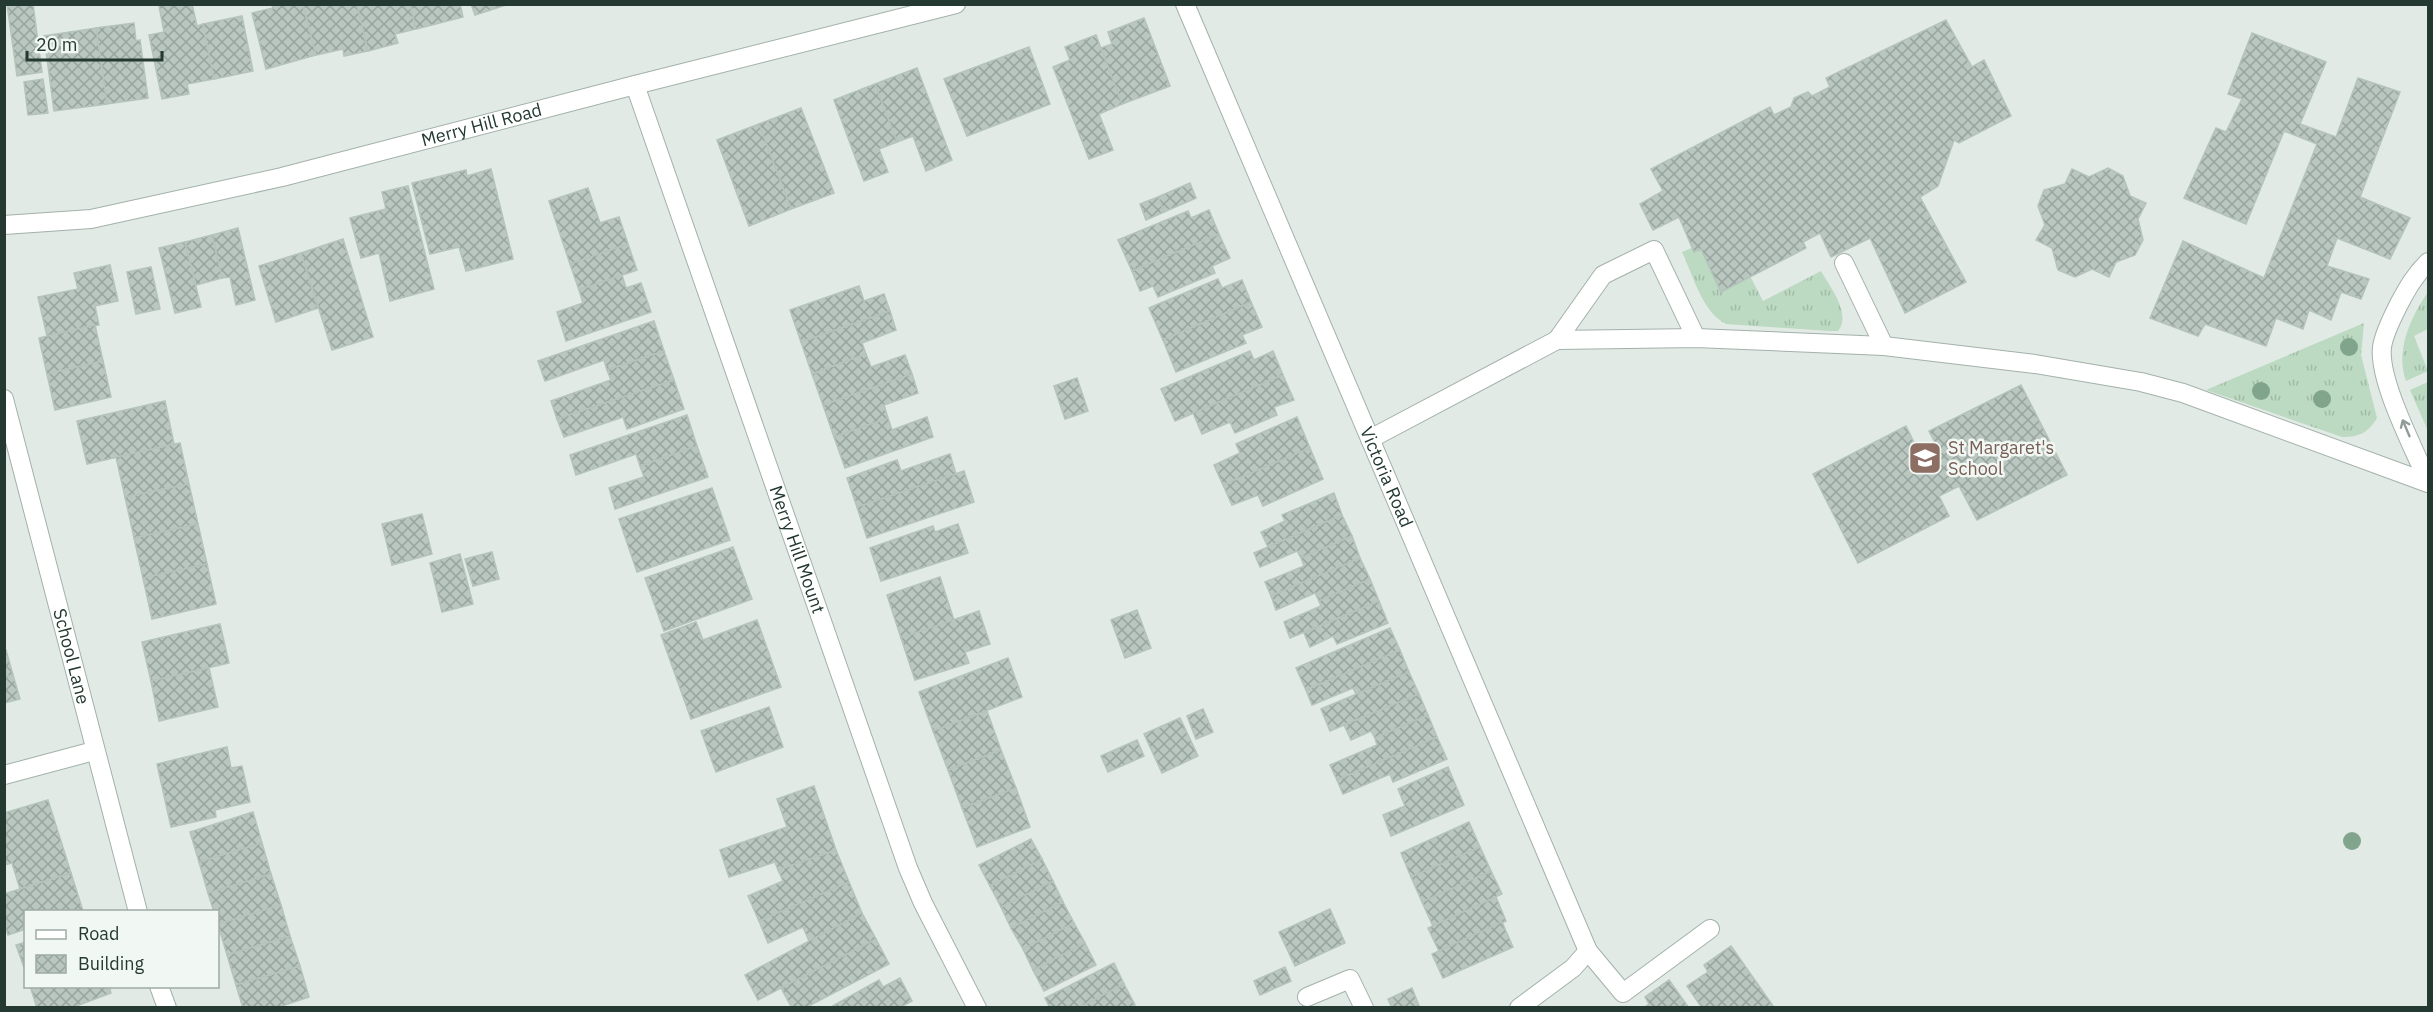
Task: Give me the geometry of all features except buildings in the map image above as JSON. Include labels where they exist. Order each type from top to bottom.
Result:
[{"type":"street","name":"Merry Hill Road","points":[[4,225],[92,219],[282,177],[956,4]]},
{"type":"street","name":"Victoria Road","points":[[1185,4],[1588,951],[1623,993],[1710,928]]},
{"type":"street","name":"Merry Hill Mount","points":[[635,85],[908,868],[923,903],[977,1008]]},
{"type":"street","points":[[1370,439],[1557,340],[1603,275],[1654,250],[1696,338]]},
{"type":"street","points":[[2428,262],[2415,275],[2396,310],[2382,347],[2385,373],[2395,403],[2428,482]]},
{"type":"street","points":[[1844,263],[1884,346]]},
{"type":"street","points":[[1557,340],[1696,338],[1884,346],[2016,361],[2141,382],[2183,393],[2428,482]]},
{"type":"street","name":"School Lane","points":[[4,399],[94,751],[137,910]]},
{"type":"street","points":[[4,775],[94,751]]},
{"type":"street","points":[[1519,1008],[1573,968],[1588,951]]},
{"type":"street","points":[[1307,997],[1350,979],[1364,1008]]},
{"type":"street","points":[[159,988],[167,1008]]},
{"type":"green space","points":[[1692,248],[1694,252],[1701,249],[1721,292],[1750,276],[1763,301],[1821,271],[1838,301],[1843,317],[1842,324],[1838,331],[1830,331],[1726,324],[1704,302],[1694,282],[1682,252]]},
{"type":"green space","points":[[2428,292],[2428,329],[2414,336],[2428,371],[2406,381],[2402,358],[2406,334]]},
{"type":"green space","points":[[2364,323],[2361,355],[2377,418],[2363,433],[2342,437],[2206,390]]},
{"type":"green space","points":[[2428,382],[2428,431],[2410,390]]},
{"type":"place","name":"St Margaret's School","points":[[1925,458]]}]
